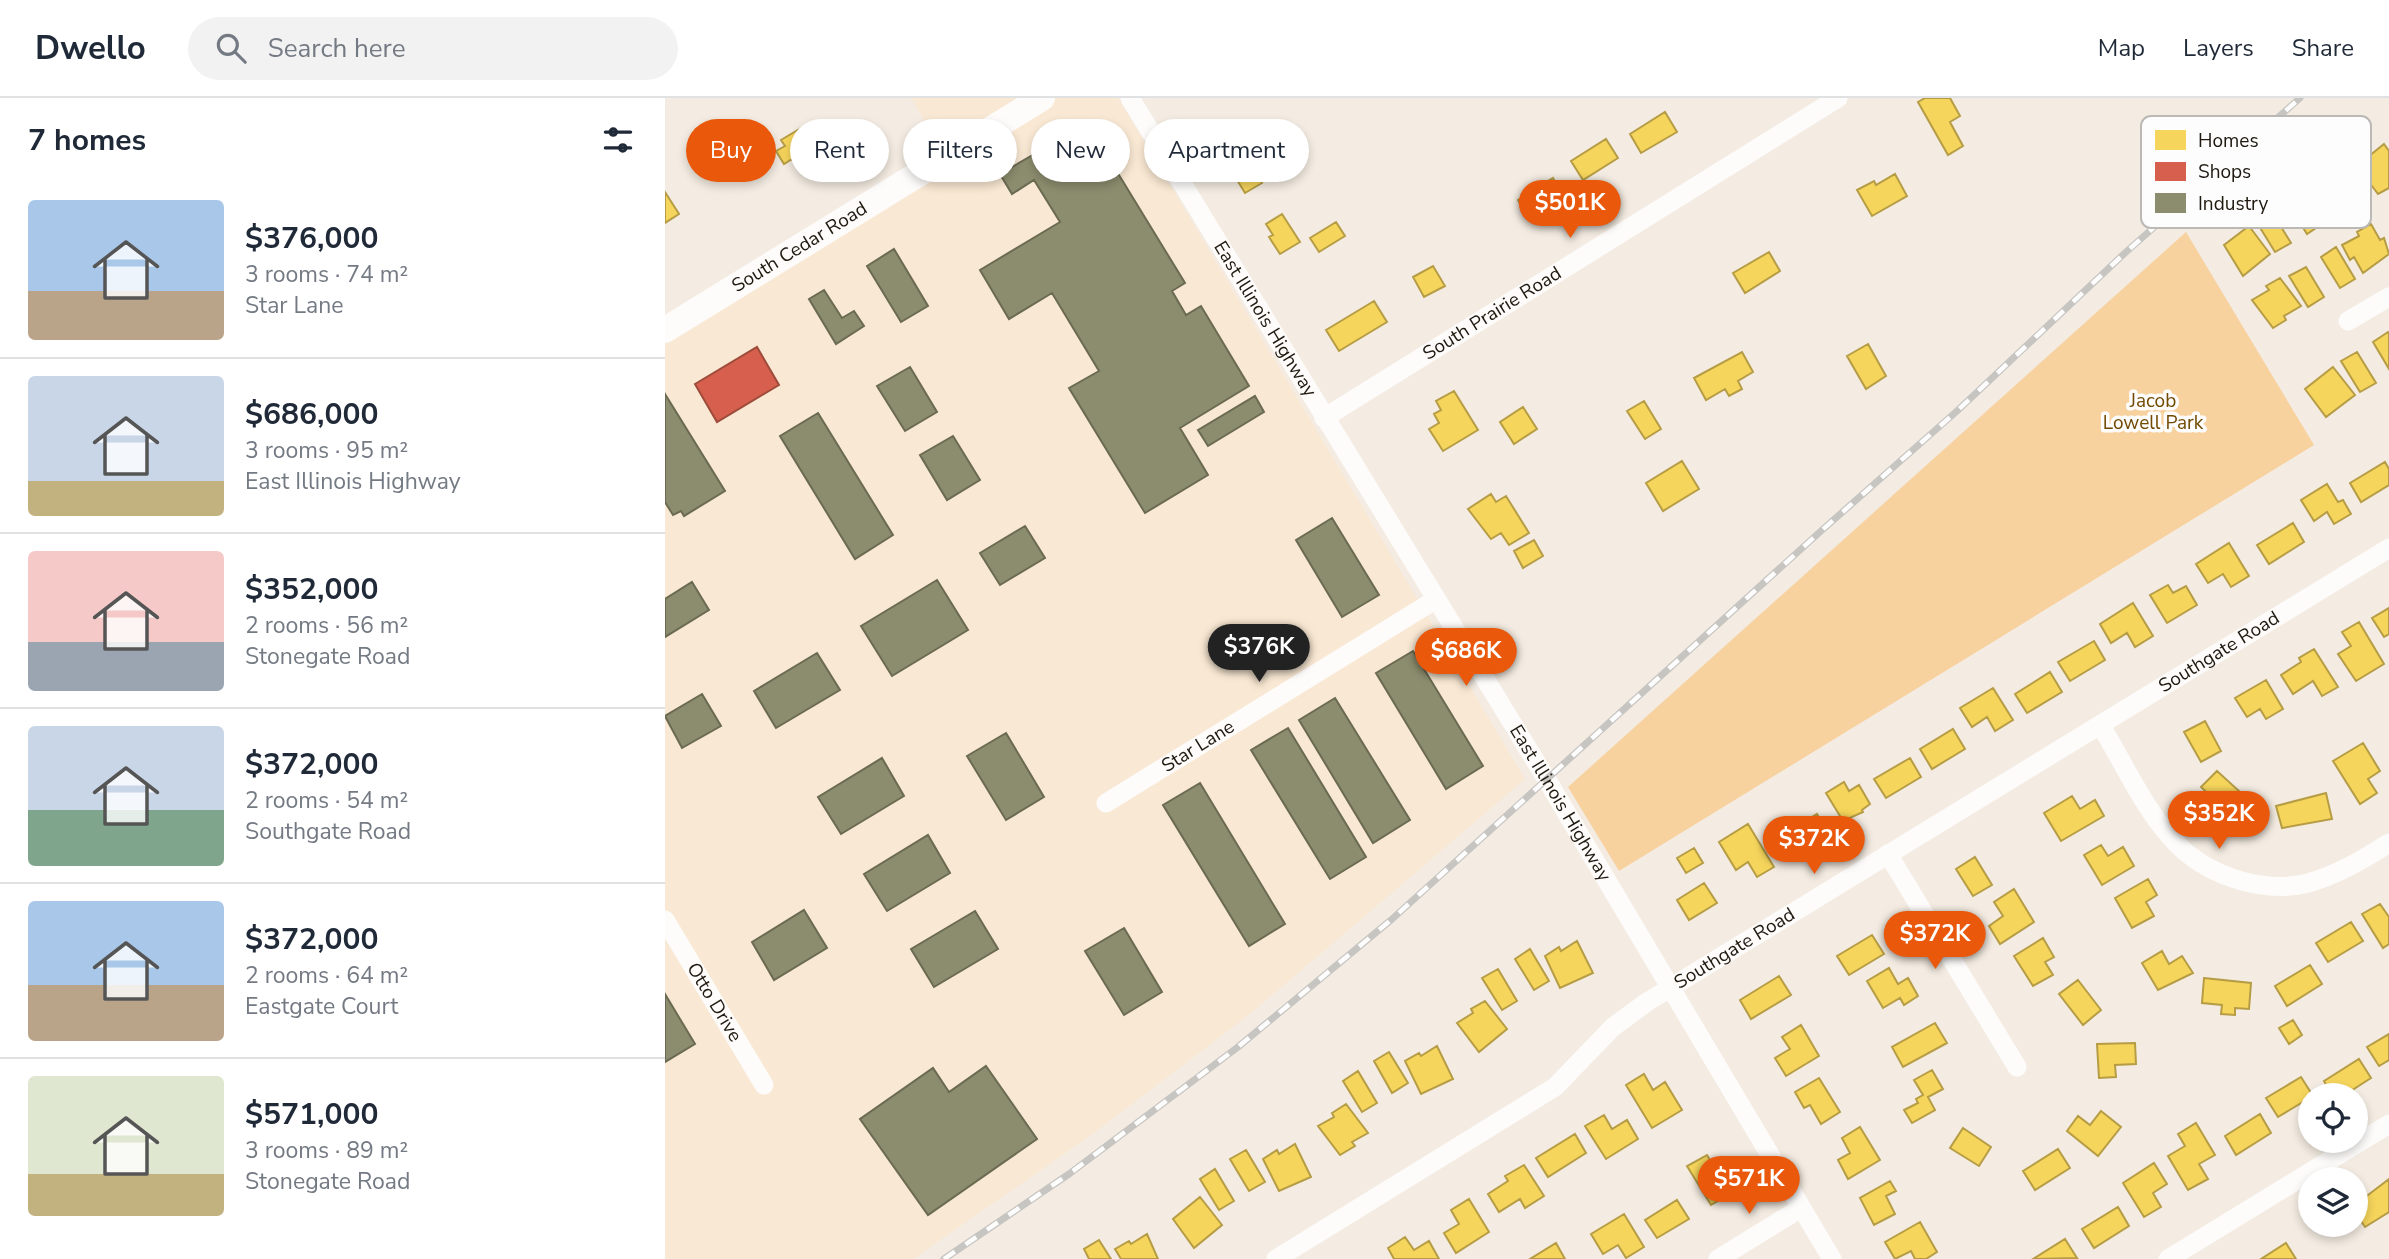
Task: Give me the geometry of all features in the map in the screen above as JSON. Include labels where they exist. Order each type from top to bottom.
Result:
[{"type":"main road","name":"South Cedar Road","points":[[665,330],[1042,98]]},
{"type":"street","name":"East Illinois Highway","points":[[1131,98],[1434,600],[1547,780],[1832,1259]]},
{"type":"street","name":"South Prairie Road","points":[[1324,418],[1838,98]]},
{"type":"street","points":[[2348,321],[2389,297]]},
{"type":"street","name":"Southgate Road","points":[[1276,1259],[1556,1087],[1613,1027],[1670,988],[2389,548]]},
{"type":"street","name":"Star Lane","points":[[1106,803],[1434,600]]},
{"type":"street","points":[[2101,726],[2156,817],[2179,846],[2211,869],[2240,881],[2273,886],[2307,883],[2345,869],[2389,843]]},
{"type":"street","points":[[1888,855],[2017,1067]]},
{"type":"street","name":"Otto Drive","points":[[665,920],[764,1084]]},
{"type":"street","points":[[2168,1259],[2389,1124]]},
{"type":"street","points":[[1718,1259],[1801,1208]]},
{"type":"shaded area","points":[[911,98],[1118,98],[1144,142],[1144,182],[1168,182],[1525,779],[1250,1014],[1090,1136],[913,1259],[665,1259],[665,338],[921,182],[1017,182],[1017,119],[924,119]]},
{"type":"green space","name":"Jacob Lowell Park","points":[[2186,232],[2314,445],[1619,871],[1568,787]]},
{"type":"building: Homes","points":[[1925,98],[1950,98],[1960,116],[1950,122],[1963,146],[1948,155],[1918,102]]},
{"type":"building: Homes","points":[[1665,112],[1677,132],[1641,153],[1630,134]]},
{"type":"building: Homes","points":[[790,135],[790,160],[784,164],[776,151],[785,146],[781,140]]},
{"type":"building: Homes","points":[[1606,139],[1618,158],[1583,180],[1571,161]]},
{"type":"building: Homes","points":[[2384,144],[2389,151],[2389,188],[2378,194],[2371,185],[2371,155]]},
{"type":"building: Homes","points":[[1895,174],[1907,196],[1872,216],[1857,190],[1874,181],[1876,185]]},
{"type":"building: Homes","points":[[1553,178],[1564,197],[1529,219],[1518,200]]},
{"type":"building: Homes","points":[[1238,182],[1261,182],[1262,183],[1245,193]]},
{"type":"building: Homes","points":[[665,192],[679,214],[665,223]]},
{"type":"building: Homes","points":[[1282,214],[1300,242],[1280,254],[1269,237],[1273,235],[1266,224]]},
{"type":"building: Homes","points":[[1336,222],[1345,236],[1319,252],[1310,238]]},
{"type":"building: Homes","points":[[2371,224],[2380,240],[2384,238],[2389,254],[2363,273],[2354,257],[2350,260],[2342,245],[2359,236],[2357,232],[2371,228]]},
{"type":"building: Homes","points":[[2246,228],[2250,228],[2270,254],[2243,276],[2224,245]]},
{"type":"building: Homes","points":[[2260,228],[2282,228],[2291,243],[2275,252]]},
{"type":"building: Homes","points":[[2303,228],[2316,228],[2307,234]]},
{"type":"building: Homes","points":[[2336,247],[2355,279],[2340,288],[2321,257]]},
{"type":"building: Homes","points":[[1769,252],[1780,271],[1745,293],[1733,273]]},
{"type":"building: Homes","points":[[1433,266],[1445,286],[1424,297],[1413,277]]},
{"type":"building: Homes","points":[[2306,267],[2324,297],[2308,307],[2289,276]]},
{"type":"building: Homes","points":[[2280,278],[2301,306],[2284,316],[2286,320],[2273,328],[2252,300],[2269,290],[2266,286]]},
{"type":"building: Homes","points":[[1374,301],[1387,322],[1339,351],[1326,330]]},
{"type":"building: Homes","points":[[2389,333],[2389,369],[2373,342]]},
{"type":"building: Homes","points":[[1868,344],[1886,376],[1866,389],[1847,356]]},
{"type":"building: Homes","points":[[1742,352],[1753,372],[1738,381],[1742,389],[1729,396],[1725,389],[1706,400],[1694,378]]},
{"type":"building: Homes","points":[[2357,352],[2376,383],[2360,392],[2341,361]]},
{"type":"building: Homes","points":[[2333,367],[2355,395],[2326,417],[2305,389]]},
{"type":"building: Homes","points":[[1454,391],[1478,430],[1443,451],[1429,429],[1439,423],[1434,414],[1441,410],[1436,401]]},
{"type":"building: Homes","points":[[1644,401],[1661,429],[1645,439],[1627,411]]},
{"type":"building: Homes","points":[[1523,407],[1537,429],[1514,444],[1500,422]]},
{"type":"building: Homes","points":[[1682,461],[1699,489],[1663,511],[1646,483]]},
{"type":"building: Homes","points":[[2385,462],[2389,469],[2389,485],[2361,502],[2350,483]]},
{"type":"building: Homes","points":[[2327,484],[2338,502],[2343,500],[2351,514],[2334,524],[2327,512],[2314,521],[2301,500]]},
{"type":"building: Homes","points":[[1491,494],[1496,502],[1506,496],[1529,533],[1509,545],[1501,533],[1491,539],[1468,509]]},
{"type":"building: Homes","points":[[2293,523],[2304,542],[2269,564],[2257,545]]},
{"type":"building: Homes","points":[[1534,540],[1543,556],[1523,568],[1514,551]]},
{"type":"building: Homes","points":[[2229,543],[2249,576],[2231,587],[2223,574],[2208,583],[2196,564]]},
{"type":"building: Homes","points":[[2168,585],[2173,593],[2186,586],[2197,605],[2167,623],[2150,595]]},
{"type":"building: Homes","points":[[2133,603],[2153,636],[2135,647],[2127,633],[2111,643],[2100,624]]},
{"type":"building: Homes","points":[[2389,608],[2389,634],[2384,637],[2372,618]]},
{"type":"building: Homes","points":[[2359,622],[2384,664],[2356,681],[2338,654],[2351,646],[2342,632]]},
{"type":"building: Homes","points":[[2094,641],[2105,660],[2070,681],[2058,662]]},
{"type":"building: Homes","points":[[2314,649],[2338,687],[2322,696],[2313,681],[2293,694],[2281,675],[2301,662],[2299,658]]},
{"type":"building: Homes","points":[[2050,672],[2062,692],[2027,713],[2015,694]]},
{"type":"building: Homes","points":[[2266,680],[2283,709],[2266,719],[2260,709],[2247,717],[2235,698]]},
{"type":"building: Homes","points":[[1993,688],[2013,720],[1995,731],[1987,717],[1972,727],[1960,708]]},
{"type":"building: Homes","points":[[2205,721],[2221,751],[2201,762],[2184,732]]},
{"type":"building: Homes","points":[[1953,729],[1965,749],[1932,769],[1920,749]]},
{"type":"building: Homes","points":[[2363,743],[2380,771],[2368,779],[2377,793],[2360,804],[2333,761]]},
{"type":"building: Homes","points":[[1910,758],[1921,777],[1886,798],[1874,779]]},
{"type":"building: Homes","points":[[2217,771],[2251,802],[2235,819],[2201,787]]},
{"type":"building: Homes","points":[[1844,782],[1849,791],[1859,785],[1870,804],[1863,812],[1843,821],[1826,793]]},
{"type":"building: Homes","points":[[2326,793],[2332,819],[2282,828],[2276,806]]},
{"type":"building: Homes","points":[[2072,796],[2080,809],[2095,800],[2104,816],[2061,841],[2044,813]]},
{"type":"building: Homes","points":[[1817,814],[1829,833],[1793,855],[1782,836]]},
{"type":"building: Homes","points":[[1748,824],[1774,867],[1757,877],[1748,862],[1736,870],[1719,842]]},
{"type":"building: Homes","points":[[2101,845],[2108,856],[2123,847],[2134,866],[2102,885],[2084,855]]},
{"type":"building: Homes","points":[[1694,848],[1703,863],[1686,873],[1677,858]]},
{"type":"building: Homes","points":[[1975,857],[1992,885],[1973,896],[1956,869]]},
{"type":"building: Homes","points":[[2148,879],[2157,895],[2146,902],[2154,916],[2132,928],[2115,898]]},
{"type":"building: Homes","points":[[1704,883],[1717,903],[1689,920],[1677,900]]},
{"type":"building: Homes","points":[[2014,889],[2034,922],[2000,944],[1989,926],[2003,916],[1994,902]]},
{"type":"building: Homes","points":[[2380,904],[2389,917],[2389,944],[2383,948],[2362,914]]},
{"type":"building: Homes","points":[[2351,922],[2363,941],[2328,962],[2316,943]]},
{"type":"building: Homes","points":[[1872,935],[1884,954],[1849,975],[1837,956]]},
{"type":"building: Homes","points":[[2043,938],[2054,957],[2045,962],[2053,975],[2033,986],[2014,956]]},
{"type":"building: Homes","points":[[1577,941],[1593,973],[1560,988],[1545,956],[1559,947],[1561,951]]},
{"type":"building: Homes","points":[[1530,949],[1549,981],[1534,990],[1515,959]]},
{"type":"building: Homes","points":[[2162,951],[2169,964],[2182,956],[2193,973],[2158,990],[2142,963]]},
{"type":"building: Homes","points":[[2310,965],[2322,984],[2287,1006],[2275,986]]},
{"type":"building: Homes","points":[[1889,968],[1898,984],[1908,978],[1918,996],[1904,1005],[1900,998],[1883,1008],[1867,981]]},
{"type":"building: Homes","points":[[1498,969],[1517,1001],[1502,1010],[1482,978]]},
{"type":"building: Homes","points":[[1779,976],[1791,995],[1751,1019],[1740,1000]]},
{"type":"building: Homes","points":[[2204,978],[2251,983],[2249,1009],[2235,1008],[2235,1015],[2221,1014],[2222,1005],[2202,1003]]},
{"type":"building: Homes","points":[[2078,980],[2101,1010],[2083,1025],[2059,994]]},
{"type":"building: Homes","points":[[1485,1001],[1507,1029],[1479,1052],[1457,1023],[1473,1013],[1471,1009]]},
{"type":"building: Homes","points":[[2293,1020],[2302,1035],[2289,1044],[2279,1028]]},
{"type":"building: Homes","points":[[1935,1023],[1947,1043],[1903,1067],[1892,1047]]},
{"type":"building: Homes","points":[[1801,1025],[1819,1056],[1786,1076],[1775,1058],[1790,1049],[1782,1037]]},
{"type":"building: Homes","points":[[2389,1034],[2389,1060],[2379,1066],[2367,1047]]},
{"type":"building: Homes","points":[[2135,1043],[2136,1064],[2115,1065],[2116,1077],[2099,1078],[2097,1044]]},
{"type":"building: Homes","points":[[1437,1046],[1453,1079],[1421,1094],[1405,1061],[1419,1053],[1421,1056]]},
{"type":"building: Homes","points":[[1389,1052],[1408,1083],[1392,1093],[1374,1061]]},
{"type":"building: Homes","points":[[2359,1059],[2371,1078],[2363,1083],[2324,1081]]},
{"type":"building: Homes","points":[[1932,1070],[1943,1089],[1928,1097],[1935,1110],[1912,1123],[1904,1110],[1918,1103],[1916,1099],[1923,1095],[1914,1080]]},
{"type":"building: Homes","points":[[1358,1071],[1377,1103],[1362,1112],[1343,1081]]},
{"type":"building: Homes","points":[[1644,1074],[1653,1090],[1665,1082],[1682,1110],[1652,1128],[1626,1085]]},
{"type":"building: Homes","points":[[2301,1077],[2305,1083],[2298,1083],[2298,1105],[2278,1117],[2266,1098]]},
{"type":"building: Homes","points":[[1819,1078],[1840,1112],[1821,1124],[1810,1105],[1804,1108],[1795,1092]]},
{"type":"building: Homes","points":[[1346,1104],[1368,1133],[1352,1142],[1355,1146],[1340,1155],[1318,1126],[1334,1117],[1332,1113]]},
{"type":"building: Homes","points":[[2101,1111],[2121,1127],[2098,1156],[2067,1131],[2078,1116],[2090,1125]]},
{"type":"building: Homes","points":[[2260,1114],[2271,1133],[2236,1155],[2225,1136]]},
{"type":"building: Homes","points":[[1604,1115],[1612,1129],[1627,1120],[1638,1139],[1606,1159],[1585,1126]]},
{"type":"building: Homes","points":[[2196,1123],[2215,1155],[2199,1164],[2208,1179],[2188,1190],[2168,1156],[2185,1146],[2178,1134]]},
{"type":"building: Homes","points":[[1860,1127],[1880,1160],[1848,1179],[1838,1160],[1850,1153],[1842,1138]]},
{"type":"building: Homes","points":[[1963,1128],[1991,1147],[1979,1166],[1950,1148]]},
{"type":"building: Homes","points":[[1575,1134],[1586,1153],[1548,1177],[1536,1158]]},
{"type":"building: Homes","points":[[1295,1144],[1311,1177],[1279,1191],[1263,1159],[1277,1150],[1279,1154]]},
{"type":"building: Homes","points":[[2058,1149],[2070,1168],[2035,1190],[2023,1171]]},
{"type":"building: Homes","points":[[1246,1150],[1265,1182],[1249,1191],[1230,1159]]},
{"type":"building: Homes","points":[[1707,1155],[1730,1194],[1711,1205],[1687,1166]]},
{"type":"building: Homes","points":[[2154,1163],[2167,1184],[2153,1193],[2161,1207],[2144,1217],[2123,1183]]},
{"type":"building: Homes","points":[[1524,1165],[1544,1196],[1525,1208],[1520,1199],[1499,1212],[1488,1194],[1508,1181],[1505,1176]]},
{"type":"building: Homes","points":[[1215,1169],[1234,1201],[1219,1210],[1200,1179]]},
{"type":"building: Homes","points":[[2389,1179],[2389,1212],[2368,1225],[2368,1195]]},
{"type":"building: Homes","points":[[1890,1181],[1896,1191],[1886,1196],[1895,1214],[1874,1225],[1860,1198]]},
{"type":"building: Homes","points":[[1200,1197],[1222,1225],[1194,1248],[1173,1219]]},
{"type":"building: Homes","points":[[1469,1199],[1489,1232],[1456,1253],[1444,1233],[1459,1224],[1451,1210]]},
{"type":"building: Homes","points":[[1677,1200],[1689,1219],[1657,1238],[1645,1220]]},
{"type":"building: Homes","points":[[2118,1207],[2129,1226],[2094,1248],[2082,1229]]},
{"type":"building: Homes","points":[[1624,1214],[1644,1247],[1626,1258],[1618,1245],[1603,1254],[1591,1234]]},
{"type":"building: Homes","points":[[1920,1222],[1937,1252],[1926,1259],[1915,1259],[1911,1251],[1895,1259],[1885,1242]]},
{"type":"building: Homes","points":[[1147,1234],[1158,1259],[1121,1259],[1115,1249],[1129,1241],[1131,1244]]},
{"type":"building: Homes","points":[[1405,1237],[1414,1250],[1429,1241],[1439,1259],[1394,1259],[1388,1248]]},
{"type":"building: Homes","points":[[2065,1239],[2077,1258],[2033,1259]]},
{"type":"building: Homes","points":[[1099,1240],[1111,1259],[1089,1259],[1084,1249]]},
{"type":"building: Homes","points":[[1556,1243],[1565,1259],[1530,1259]]},
{"type":"building: Homes","points":[[2286,1243],[2296,1259],[2261,1259]]},
{"type":"building: Shops","points":[[757,347],[779,385],[717,422],[695,384]]},
{"type":"building: Industry","points":[[1031,156],[1031,182],[1012,194],[1005,182],[1017,182],[1017,164]]},
{"type":"building: Industry","points":[[1035,182],[1123,182],[1185,283],[1172,291],[1186,315],[1201,306],[1249,386],[1180,428],[1208,475],[1145,513],[1069,388],[1099,371],[1052,293],[1009,319],[980,270],[1060,222]]},
{"type":"building: Industry","points":[[894,249],[928,306],[901,322],[867,266]]},
{"type":"building: Industry","points":[[824,290],[842,318],[854,311],[864,326],[836,344],[809,299]]},
{"type":"building: Industry","points":[[910,367],[937,412],[905,431],[877,386]]},
{"type":"building: Industry","points":[[665,394],[725,491],[684,516],[681,511],[673,515],[665,502]]},
{"type":"building: Industry","points":[[1255,396],[1264,412],[1208,446],[1198,430]]},
{"type":"building: Industry","points":[[818,413],[893,535],[855,559],[780,436]]},
{"type":"building: Industry","points":[[953,436],[980,480],[947,500],[920,455]]},
{"type":"building: Industry","points":[[1332,518],[1379,595],[1342,617],[1296,540]]},
{"type":"building: Industry","points":[[1025,526],[1045,558],[1000,585],[980,553]]},
{"type":"building: Industry","points":[[937,580],[968,630],[892,676],[861,626]]},
{"type":"building: Industry","points":[[692,582],[709,610],[665,637],[665,599]]},
{"type":"building: Industry","points":[[1413,651],[1483,766],[1446,789],[1376,673]]},
{"type":"building: Industry","points":[[817,653],[840,690],[776,728],[754,691]]},
{"type":"building: Industry","points":[[702,694],[721,726],[682,748],[665,716]]},
{"type":"building: Industry","points":[[1335,698],[1410,820],[1373,843],[1299,720]]},
{"type":"building: Industry","points":[[1288,728],[1366,857],[1330,879],[1251,750]]},
{"type":"building: Industry","points":[[1006,733],[1044,797],[1006,820],[967,756]]},
{"type":"building: Industry","points":[[882,758],[904,796],[841,834],[818,797]]},
{"type":"building: Industry","points":[[1200,783],[1285,924],[1249,946],[1163,805]]},
{"type":"building: Industry","points":[[928,835],[950,873],[887,911],[864,874]]},
{"type":"building: Industry","points":[[804,910],[827,948],[774,980],[752,942]]},
{"type":"building: Industry","points":[[975,911],[998,949],[934,987],[911,949]]},
{"type":"building: Industry","points":[[1124,928],[1162,992],[1124,1015],[1085,951]]},
{"type":"building: Industry","points":[[665,994],[695,1044],[665,1062]]},
{"type":"building: Industry","points":[[986,1066],[1037,1139],[928,1215],[860,1119],[933,1068],[949,1092]]},
{"type":"railway","points":[[2280,116],[2300,98]]},
{"type":"railway","points":[[944,1259],[1069,1174],[1238,1047],[1391,920],[1957,411],[2153,228]]}]
